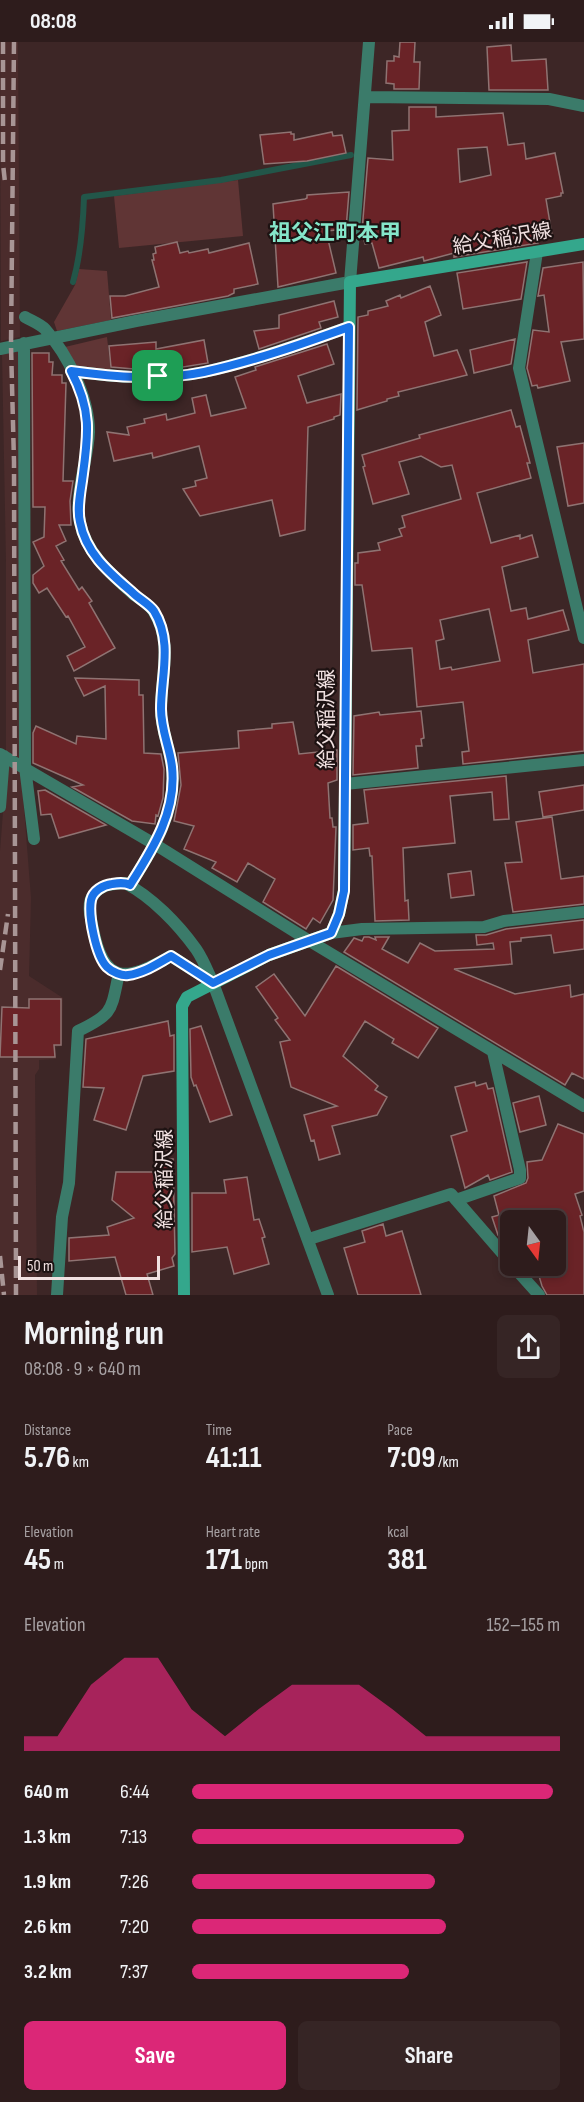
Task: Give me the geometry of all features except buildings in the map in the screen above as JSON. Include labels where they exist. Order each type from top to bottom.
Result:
[{"type":"main road","name":"給父稲沢線","points":[[184,1295],[182,1006],[187,997],[269,955],[331,933],[339,914],[344,891],[350,282],[584,244]]},
{"type":"street","points":[[0,349],[136,321],[350,282],[369,42]]},
{"type":"street","points":[[365,97],[549,99],[584,106]]},
{"type":"street","points":[[537,252],[519,368],[584,638]]},
{"type":"street","points":[[25,317],[43,327],[51,338],[78,383],[87,413],[88,432],[80,492],[79,520],[85,542],[104,568],[153,610],[166,642],[161,710],[172,767],[169,810],[156,844],[130,885]]},
{"type":"street","points":[[71,371],[113,376],[158,376],[202,372],[286,350],[349,327]]},
{"type":"street","points":[[24,344],[25,767],[34,839]]},
{"type":"street","points":[[0,807],[2,755],[156,844],[308,940],[584,1106]]},
{"type":"street","points":[[345,784],[584,760]]},
{"type":"street","points":[[213,983],[171,956],[150,968],[127,975],[106,966],[98,950],[90,913],[91,898],[102,886],[125,883],[130,885],[150,899],[197,951],[213,983],[328,1295]]},
{"type":"street","points":[[331,933],[362,929],[484,927],[504,921],[584,912]]},
{"type":"street","points":[[57,1295],[62,1217],[69,1183],[78,1031],[103,1020],[112,1005],[119,973]]},
{"type":"street","points":[[456,1200],[520,1178],[493,1052]]},
{"type":"street","points":[[309,1239],[451,1194],[500,1251]]},
{"type":"street","points":[[522,1276],[538,1295]]},
{"type":"shaded area","points":[[0,42],[18,42],[20,337],[1,341]]},
{"type":"shaded area","points":[[238,180],[243,236],[119,248],[114,196]]},
{"type":"shaded area","points":[[79,269],[107,271],[111,320],[57,331],[54,322],[75,285]]},
{"type":"shaded area","points":[[107,337],[111,373],[75,365],[65,347]]},
{"type":"shaded area","points":[[19,351],[21,760],[6,752],[6,562],[2,354]]},
{"type":"shaded area","points":[[7,761],[21,770],[31,898],[29,976],[63,998],[62,1046],[56,1047],[56,1059],[39,1060],[39,1069],[35,1075],[37,1295],[0,1295],[0,851]]},
{"type":"waterway","points":[[73,282],[81,240],[84,197],[221,180],[351,155]]},
{"type":"railway","points":[[3,42],[5,182]]},
{"type":"railway","points":[[14,42],[11,346],[14,462],[16,1295]]},
{"type":"railway","points":[[0,970],[8,914]]},
{"type":"railway","points":[[0,1256],[4,1295]]},
{"type":"district","name":"祖父江町本甲","points":[[335,232]]},
{"type":"route","points":[[349,327],[344,891],[339,914],[331,933],[269,955],[213,983],[171,956],[150,968],[127,975],[114,972],[106,966],[98,950],[90,913],[91,898],[102,886],[125,883],[130,885],[156,844],[169,810],[172,767],[161,710],[166,642],[153,610],[104,568],[85,542],[79,520],[80,492],[88,432],[87,413],[78,383],[71,371],[113,376],[158,376],[202,372],[286,350],[349,327]]}]
